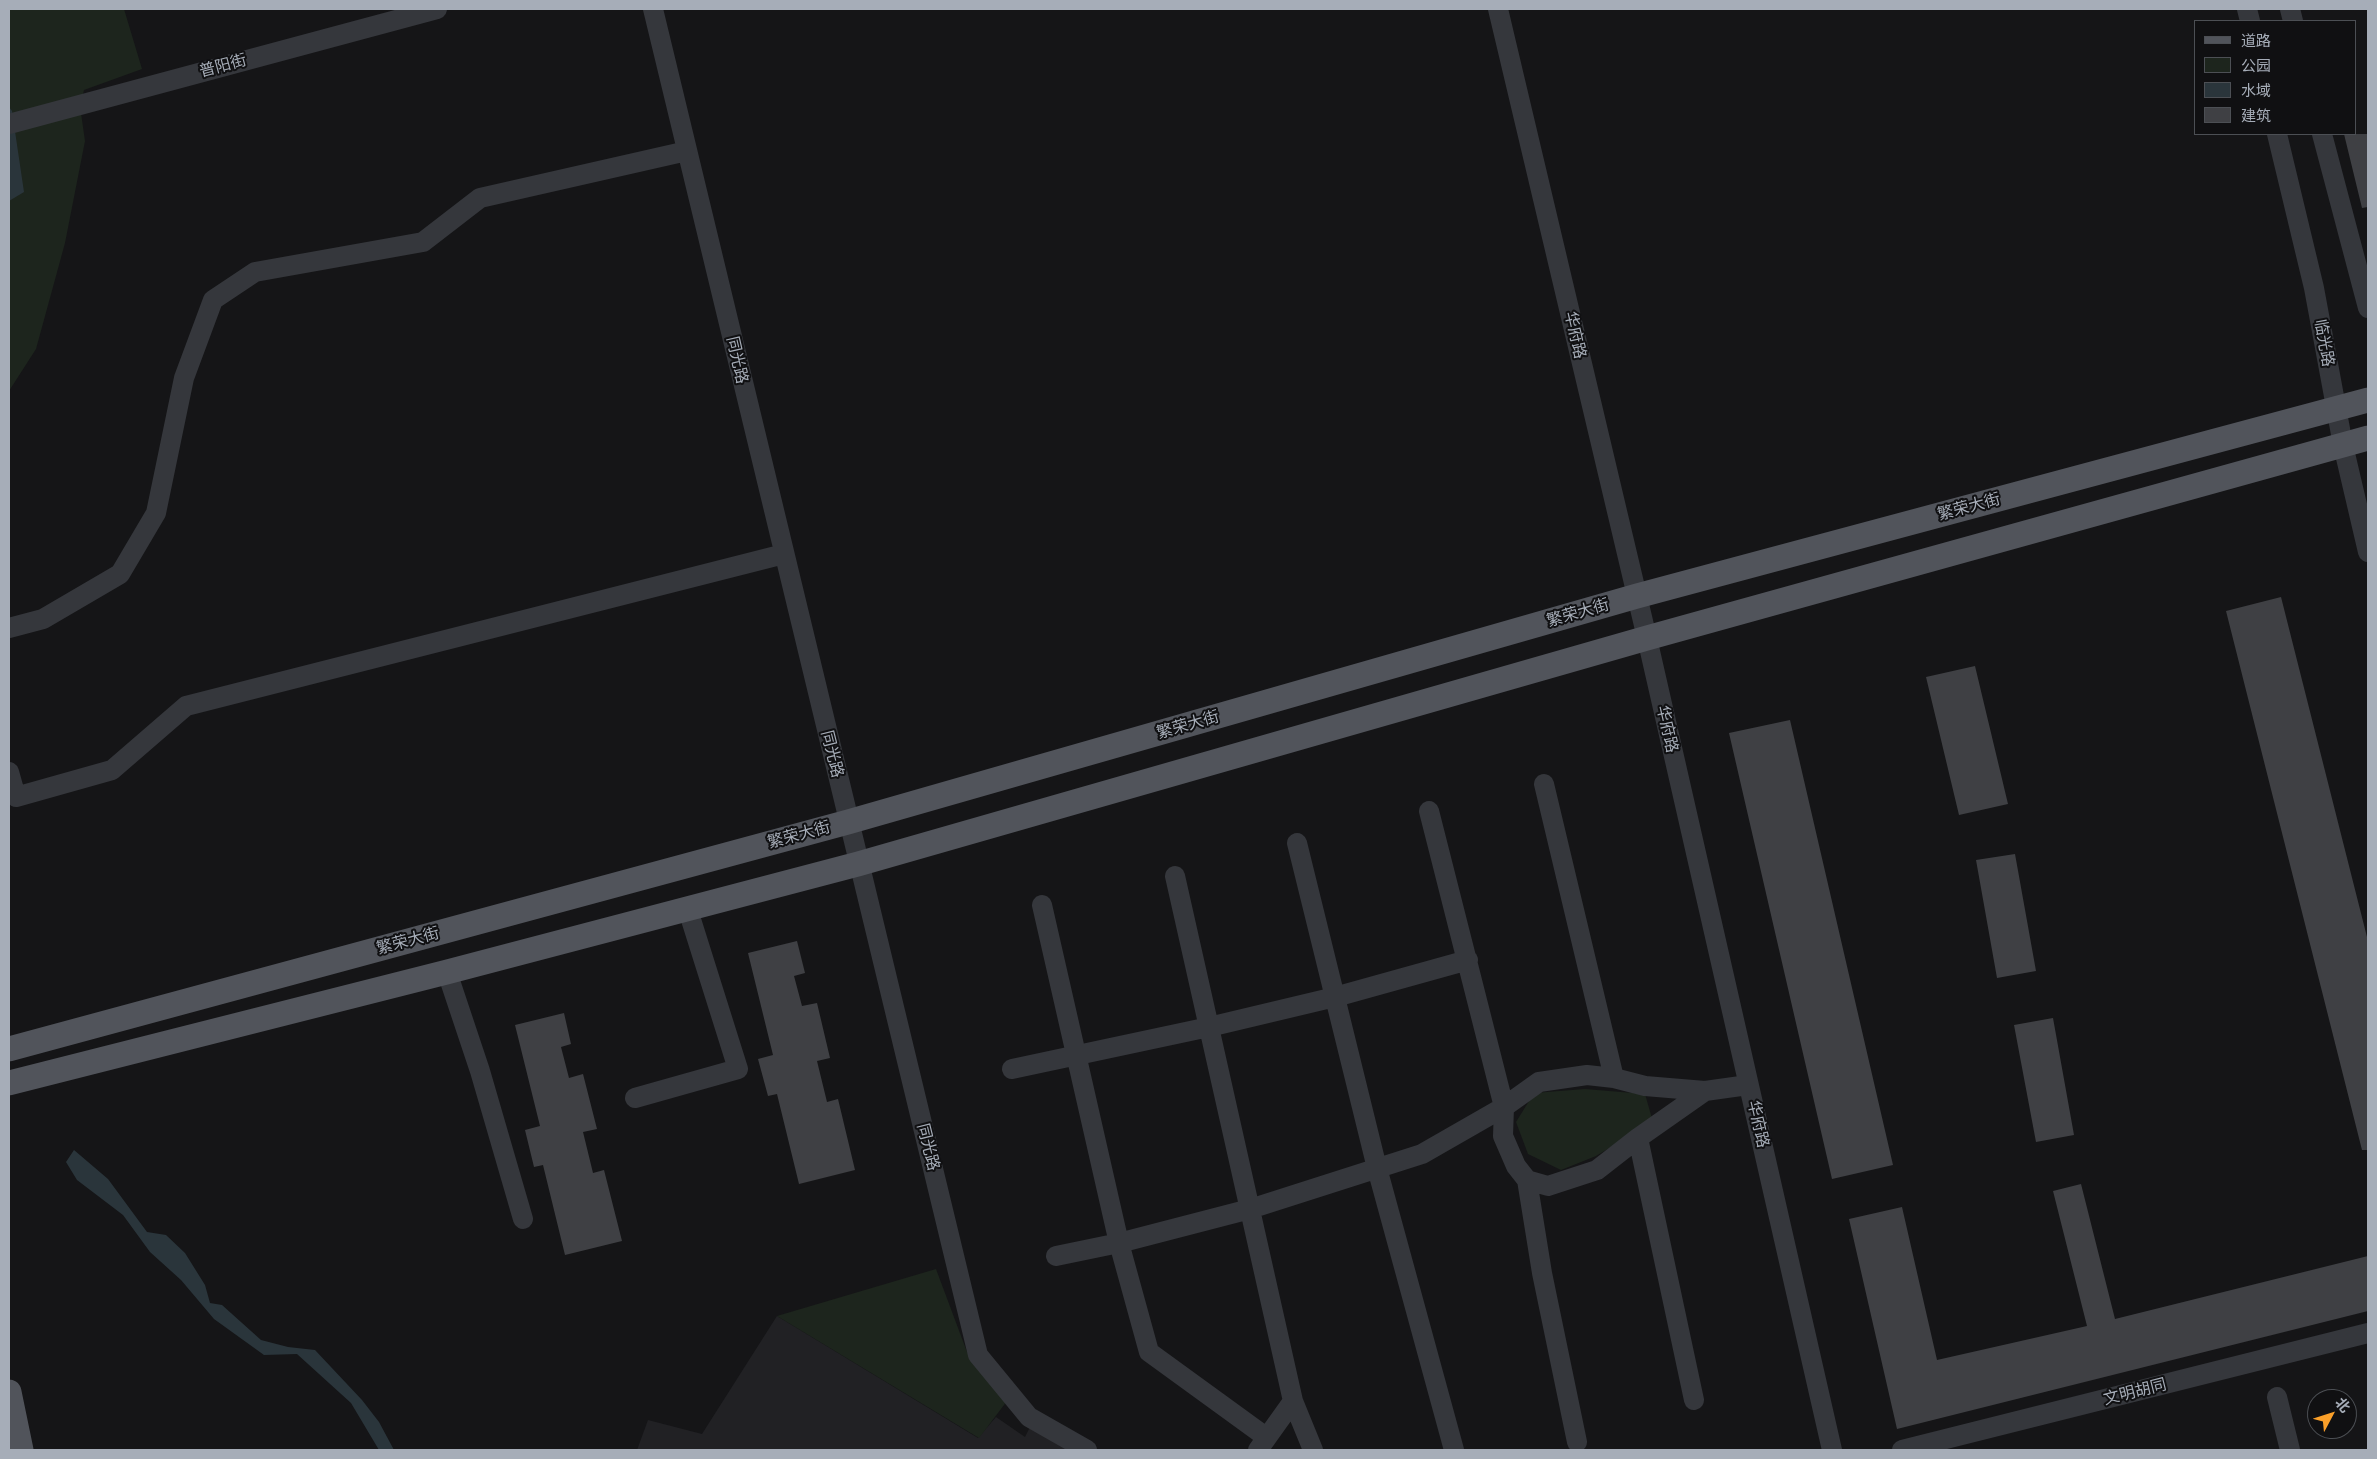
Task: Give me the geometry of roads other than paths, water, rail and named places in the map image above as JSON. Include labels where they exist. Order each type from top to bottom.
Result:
[{"type":"main road","name":"繁荣大街","points":[[9,1049],[848,822],[1637,596],[2337,409],[2368,399]]},
{"type":"main road","points":[[9,1082],[447,972],[858,864],[1647,638],[2368,438]]},
{"type":"main road","points":[[9,1392],[21,1450]]},
{"type":"street","name":"普阳街","points":[[17,122],[437,9]]},
{"type":"street","name":"同光路","points":[[653,9],[858,864],[978,1354],[1029,1417],[1088,1450]]},
{"type":"street","name":"华府路","points":[[1498,9],[1647,638],[1832,1450]]},
{"type":"street","name":"临光路","points":[[2277,135],[2314,288],[2343,445],[2368,552]]},
{"type":"street","points":[[2322,135],[2368,308]]},
{"type":"street","points":[[9,628],[42,619],[120,574],[156,513],[184,378],[213,300],[255,272],[423,242],[480,198],[687,151]]},
{"type":"street","points":[[9,772],[16,797],[112,770],[186,706],[784,554]]},
{"type":"street","points":[[1544,784],[1614,1078]]},
{"type":"street","points":[[1429,811],[1504,1107],[1503,1136],[1516,1166],[1527,1180],[1542,1273],[1577,1442]]},
{"type":"street","points":[[1296,844],[1377,1168],[1454,1450]]},
{"type":"street","points":[[1175,876],[1293,1402],[1313,1450]]},
{"type":"street","points":[[1042,905],[1119,1243],[1149,1352],[1262,1444],[1293,1402]]},
{"type":"street","points":[[635,1098],[738,1069],[688,910]]},
{"type":"street","points":[[1012,1069],[1209,1027],[1335,997],[1468,960]]},
{"type":"street","points":[[447,972],[480,1071],[523,1219]]},
{"type":"street","points":[[1056,1256],[1119,1243],[1250,1209],[1422,1154],[1504,1107],[1539,1082],[1587,1076],[1614,1078],[1645,1086],[1705,1091],[1748,1085]]},
{"type":"street","points":[[1527,1180],[1548,1186],[1597,1170],[1638,1138],[1705,1091]]},
{"type":"street","points":[[1638,1138],[1694,1400]]},
{"type":"street","name":"文明胡同","points":[[1902,1450],[2368,1333]]},
{"type":"street","points":[[2277,1397],[2290,1450]]},
{"type":"water","points":[[9,107],[12,111],[24,192],[9,201]]},
{"type":"water","points":[[74,1150],[108,1179],[147,1232],[166,1235],[185,1253],[205,1285],[210,1303],[222,1305],[261,1340],[288,1347],[315,1350],[362,1400],[379,1422],[394,1450],[379,1450],[351,1403],[297,1354],[264,1355],[214,1319],[181,1280],[150,1252],[123,1215],[77,1180],[66,1162]]}]
